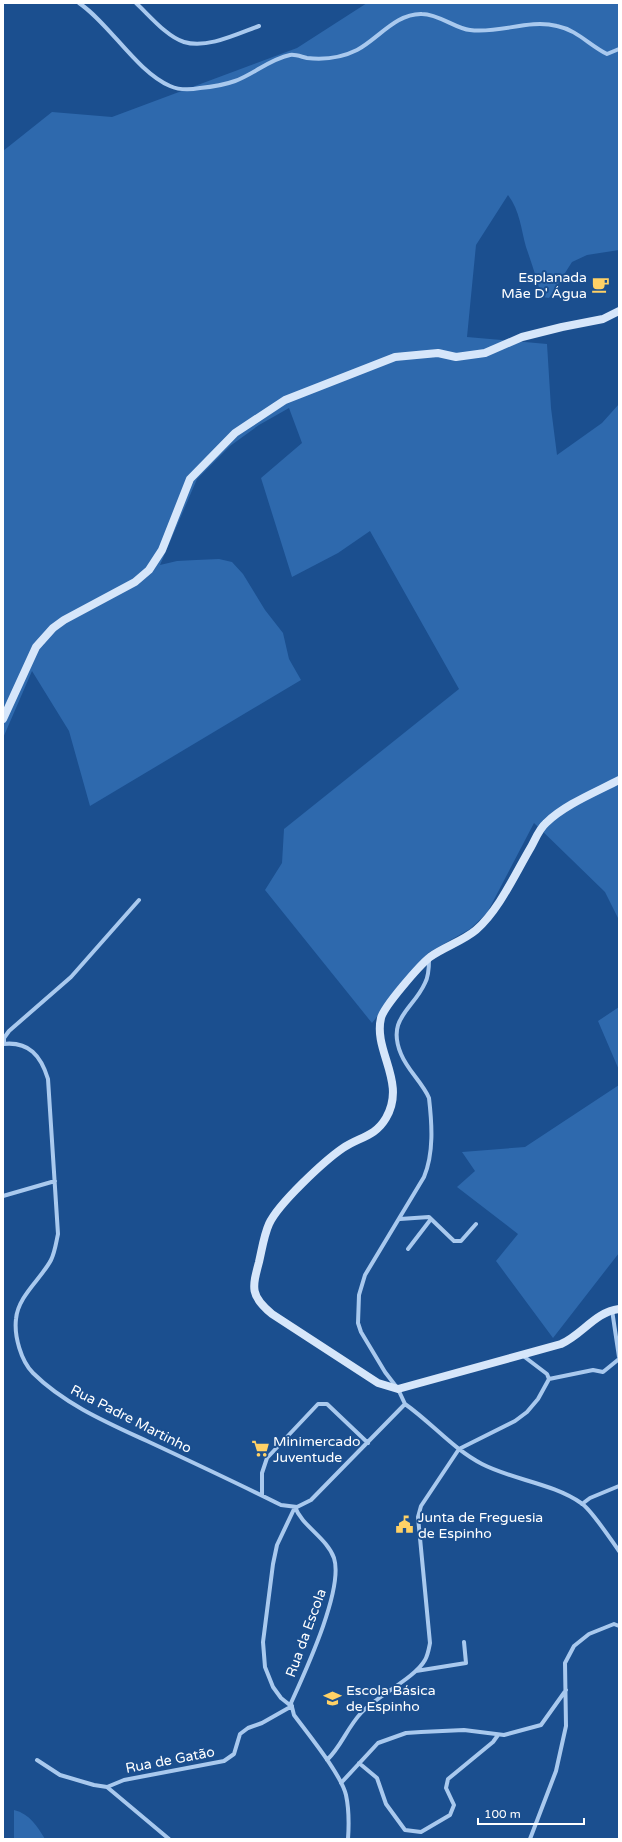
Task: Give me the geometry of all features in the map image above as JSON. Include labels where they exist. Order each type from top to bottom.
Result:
[{"type":"main road","points":[[3,719],[36,647],[53,628],[64,620],[135,582],[156,562],[171,529],[190,479],[235,432],[285,400],[395,357],[438,353],[456,356],[485,353],[522,337],[603,318],[619,311]]},
{"type":"main road","points":[[615,1310],[595,1318],[571,1340],[561,1344],[398,1389],[378,1384],[272,1314],[260,1304],[254,1293],[255,1276],[269,1224],[277,1210],[328,1160],[344,1147],[373,1133],[386,1118],[392,1100],[392,1075],[381,1041],[380,1030],[382,1016],[390,1003],[429,958],[475,931],[488,918],[545,824],[575,803],[619,780]]},
{"type":"street","points":[[79,3],[155,77],[178,89],[216,86],[236,81],[276,60],[291,54],[324,60],[342,56],[357,50],[386,28],[405,17],[422,14],[449,21],[469,30],[485,31],[517,26],[556,25],[572,30],[607,54],[619,49]]},
{"type":"street","points":[[136,3],[165,30],[183,42],[200,44],[259,26]]},
{"type":"street","points":[[4,1044],[4,1038],[9,1031],[71,977],[139,900]]},
{"type":"street","points":[[429,958],[426,982],[406,1008],[399,1021],[397,1032],[397,1044],[401,1054],[429,1098],[431,1154],[429,1166],[400,1219],[365,1275],[361,1285],[358,1323],[367,1343],[385,1372],[398,1389],[405,1404],[459,1449],[482,1464],[519,1479],[560,1492],[582,1504],[619,1551]]},
{"type":"street","name":"Rua Padre Martinho","points":[[4,1044],[22,1045],[29,1049],[39,1058],[48,1079],[58,1234],[55,1251],[50,1261],[20,1304],[16,1318],[16,1329],[22,1355],[32,1372],[64,1399],[125,1431],[281,1505],[296,1507]]},
{"type":"street","points":[[3,1196],[55,1181]]},
{"type":"street","points":[[400,1219],[429,1217],[454,1241],[461,1241],[476,1224]]},
{"type":"street","points":[[408,1249],[431,1219]]},
{"type":"street","points":[[327,1760],[335,1752],[346,1733],[360,1714],[379,1697],[416,1671],[425,1660],[430,1643],[418,1517],[421,1506],[459,1449],[516,1421],[527,1412],[538,1399],[549,1379],[593,1370],[603,1372],[619,1358],[615,1310]]},
{"type":"street","points":[[522,1355],[547,1374],[549,1379]]},
{"type":"street","points":[[262,1496],[262,1473],[267,1458],[318,1404],[327,1404],[368,1443]]},
{"type":"street","points":[[348,1839],[349,1827],[346,1795],[341,1783],[327,1760],[294,1715],[292,1706],[281,1698],[273,1687],[265,1667],[263,1642],[274,1558],[277,1545],[296,1507],[311,1500],[405,1404]]},
{"type":"street","points":[[582,1504],[590,1498],[619,1486]]},
{"type":"street","name":"Rua da Escola","points":[[292,1706],[291,1703],[326,1615],[335,1584],[336,1569],[333,1556],[317,1534],[298,1515],[296,1507]]},
{"type":"street","points":[[530,1839],[556,1771],[566,1726],[565,1663],[574,1646],[589,1634],[614,1624],[619,1626]]},
{"type":"street","points":[[416,1671],[466,1663],[464,1642]]},
{"type":"street","points":[[341,1783],[378,1743],[406,1733],[464,1730],[504,1735],[541,1725],[566,1690]]},
{"type":"street","name":"Rua de Gatão","points":[[107,1787],[124,1780],[224,1761],[234,1754],[240,1734],[248,1728],[292,1706]]},
{"type":"street","points":[[359,1763],[377,1778],[386,1804],[405,1830],[420,1832],[450,1815],[454,1805],[446,1788],[448,1779],[493,1742],[498,1735]]},
{"type":"street","points":[[37,1760],[60,1775],[94,1785],[107,1787],[169,1839]]},
{"type":"shaded area","points":[[367,3],[619,3],[619,250],[587,255],[572,262],[549,298],[542,297],[526,247],[518,214],[508,195],[476,245],[467,337],[547,344],[551,408],[557,455],[602,423],[619,404],[619,920],[605,892],[534,823],[487,913],[470,929],[428,953],[372,1023],[265,890],[282,863],[284,829],[459,689],[370,531],[338,553],[292,577],[261,478],[302,443],[289,408],[259,425],[230,446],[197,479],[160,565],[177,561],[219,559],[232,562],[243,574],[265,610],[283,633],[289,659],[301,680],[90,806],[69,731],[32,671],[3,738],[3,151],[52,112],[112,117],[297,48]]},
{"type":"shaded area","points":[[619,1007],[619,1070],[598,1021]]},
{"type":"shaded area","points":[[619,1085],[619,1253],[553,1338],[496,1261],[518,1234],[457,1187],[475,1171],[462,1152],[525,1147]]},
{"type":"shaded area","points":[[14,1810],[29,1818],[36,1825],[45,1839],[14,1839]]},
{"type":"place","name":"Esplanada Mãe D' Água","points":[[600,285]]},
{"type":"place","name":"Minimercado Juventude","points":[[260,1449]]},
{"type":"place","name":"Junta de Freguesia de Espinho","points":[[405,1525]]},
{"type":"place","name":"Escola Básica de Espinho","points":[[333,1698]]}]
